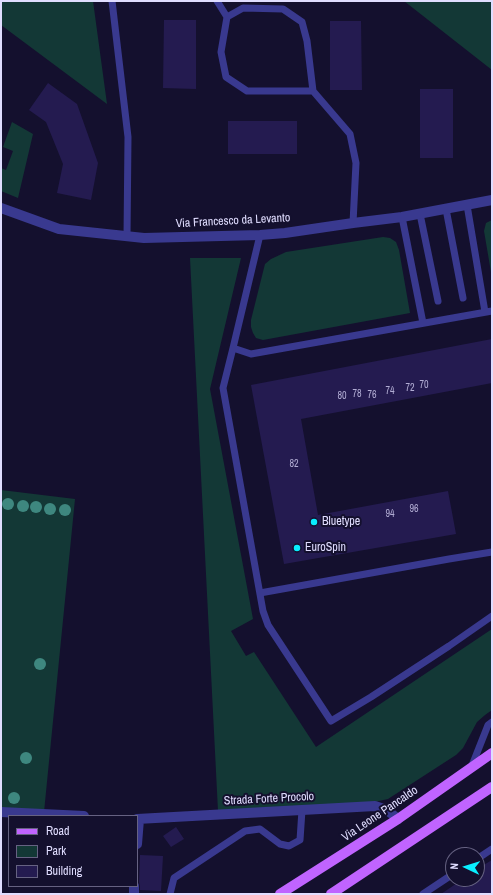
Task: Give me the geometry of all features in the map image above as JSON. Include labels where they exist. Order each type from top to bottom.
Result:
[{"type":"main road","name":"Via Leone Pancaldo","points":[[280,894],[398,819],[492,754]]},
{"type":"main road","points":[[331,894],[492,787]]},
{"type":"street","name":"Via Francesco da Levanto","points":[[1,208],[59,229],[144,238],[285,233],[402,217],[492,200]]},
{"type":"street","name":"Strada Forte Procolo","points":[[138,819],[374,806],[387,810],[398,819]]},
{"type":"street","points":[[1,812],[63,815]]},
{"type":"lane","points":[[112,1],[128,137],[127,236]]},
{"type":"lane","points":[[217,1],[227,17],[221,52],[226,77],[247,91],[313,91]]},
{"type":"lane","points":[[227,17],[243,8],[283,9],[302,22],[307,42],[313,91],[350,134],[356,162],[353,223]]},
{"type":"lane","points":[[233,348],[251,354],[489,311],[467,205]]},
{"type":"lane","points":[[446,209],[463,298]]},
{"type":"lane","points":[[420,214],[438,301]]},
{"type":"lane","points":[[402,217],[423,323]]},
{"type":"lane","points":[[260,235],[223,388],[263,611],[268,625],[331,721],[371,697],[492,616]]},
{"type":"lane","points":[[260,593],[449,558],[492,552]]},
{"type":"lane","points":[[471,768],[488,725],[492,722]]},
{"type":"lane","points":[[170,894],[174,878],[244,831],[260,829],[280,844],[289,846],[300,840],[302,810]]},
{"type":"lane","points":[[423,894],[445,879]]},
{"type":"green space","points":[[1,1],[93,1],[107,104],[1,25]]},
{"type":"green space","points":[[404,1],[492,1],[492,70]]},
{"type":"green space","points":[[12,122],[33,134],[18,198],[1,191],[1,168],[6,170],[13,151],[3,147]]},
{"type":"green space","points":[[492,220],[492,278],[484,231],[486,223]]},
{"type":"green space","points":[[383,237],[390,238],[396,242],[399,250],[410,313],[263,340],[256,338],[251,327],[251,320],[265,264],[271,259],[286,252]]},
{"type":"green space","points":[[190,258],[241,258],[210,389],[253,619],[231,631],[246,656],[254,652],[316,747],[492,629],[492,710],[477,722],[463,748],[456,755],[388,799],[365,804],[218,811]]},
{"type":"green space","points":[[1,490],[75,499],[44,812],[1,808]]},
{"type":"building","points":[[164,20],[196,20],[196,89],[163,88]]},
{"type":"building","points":[[330,21],[361,21],[362,90],[330,90]]},
{"type":"building","points":[[48,83],[77,104],[98,163],[91,200],[57,193],[63,164],[46,122],[29,110]]},
{"type":"building","points":[[420,89],[453,89],[453,158],[420,158]]},
{"type":"building","points":[[228,121],[297,121],[297,154],[228,154]]},
{"type":"building","points":[[492,339],[492,383],[301,419],[318,515],[448,491],[456,534],[284,564],[251,385]]},
{"type":"building","points":[[176,827],[184,839],[171,847],[163,836]]},
{"type":"building","points":[[140,855],[163,856],[161,891],[140,890]]},
{"type":"building","points":[[492,860],[492,894],[441,894],[451,887],[485,887],[485,864]]},
{"type":"place","name":"Bluetype","points":[[314,522]]},
{"type":"place","name":"EuroSpin","points":[[297,548]]}]
